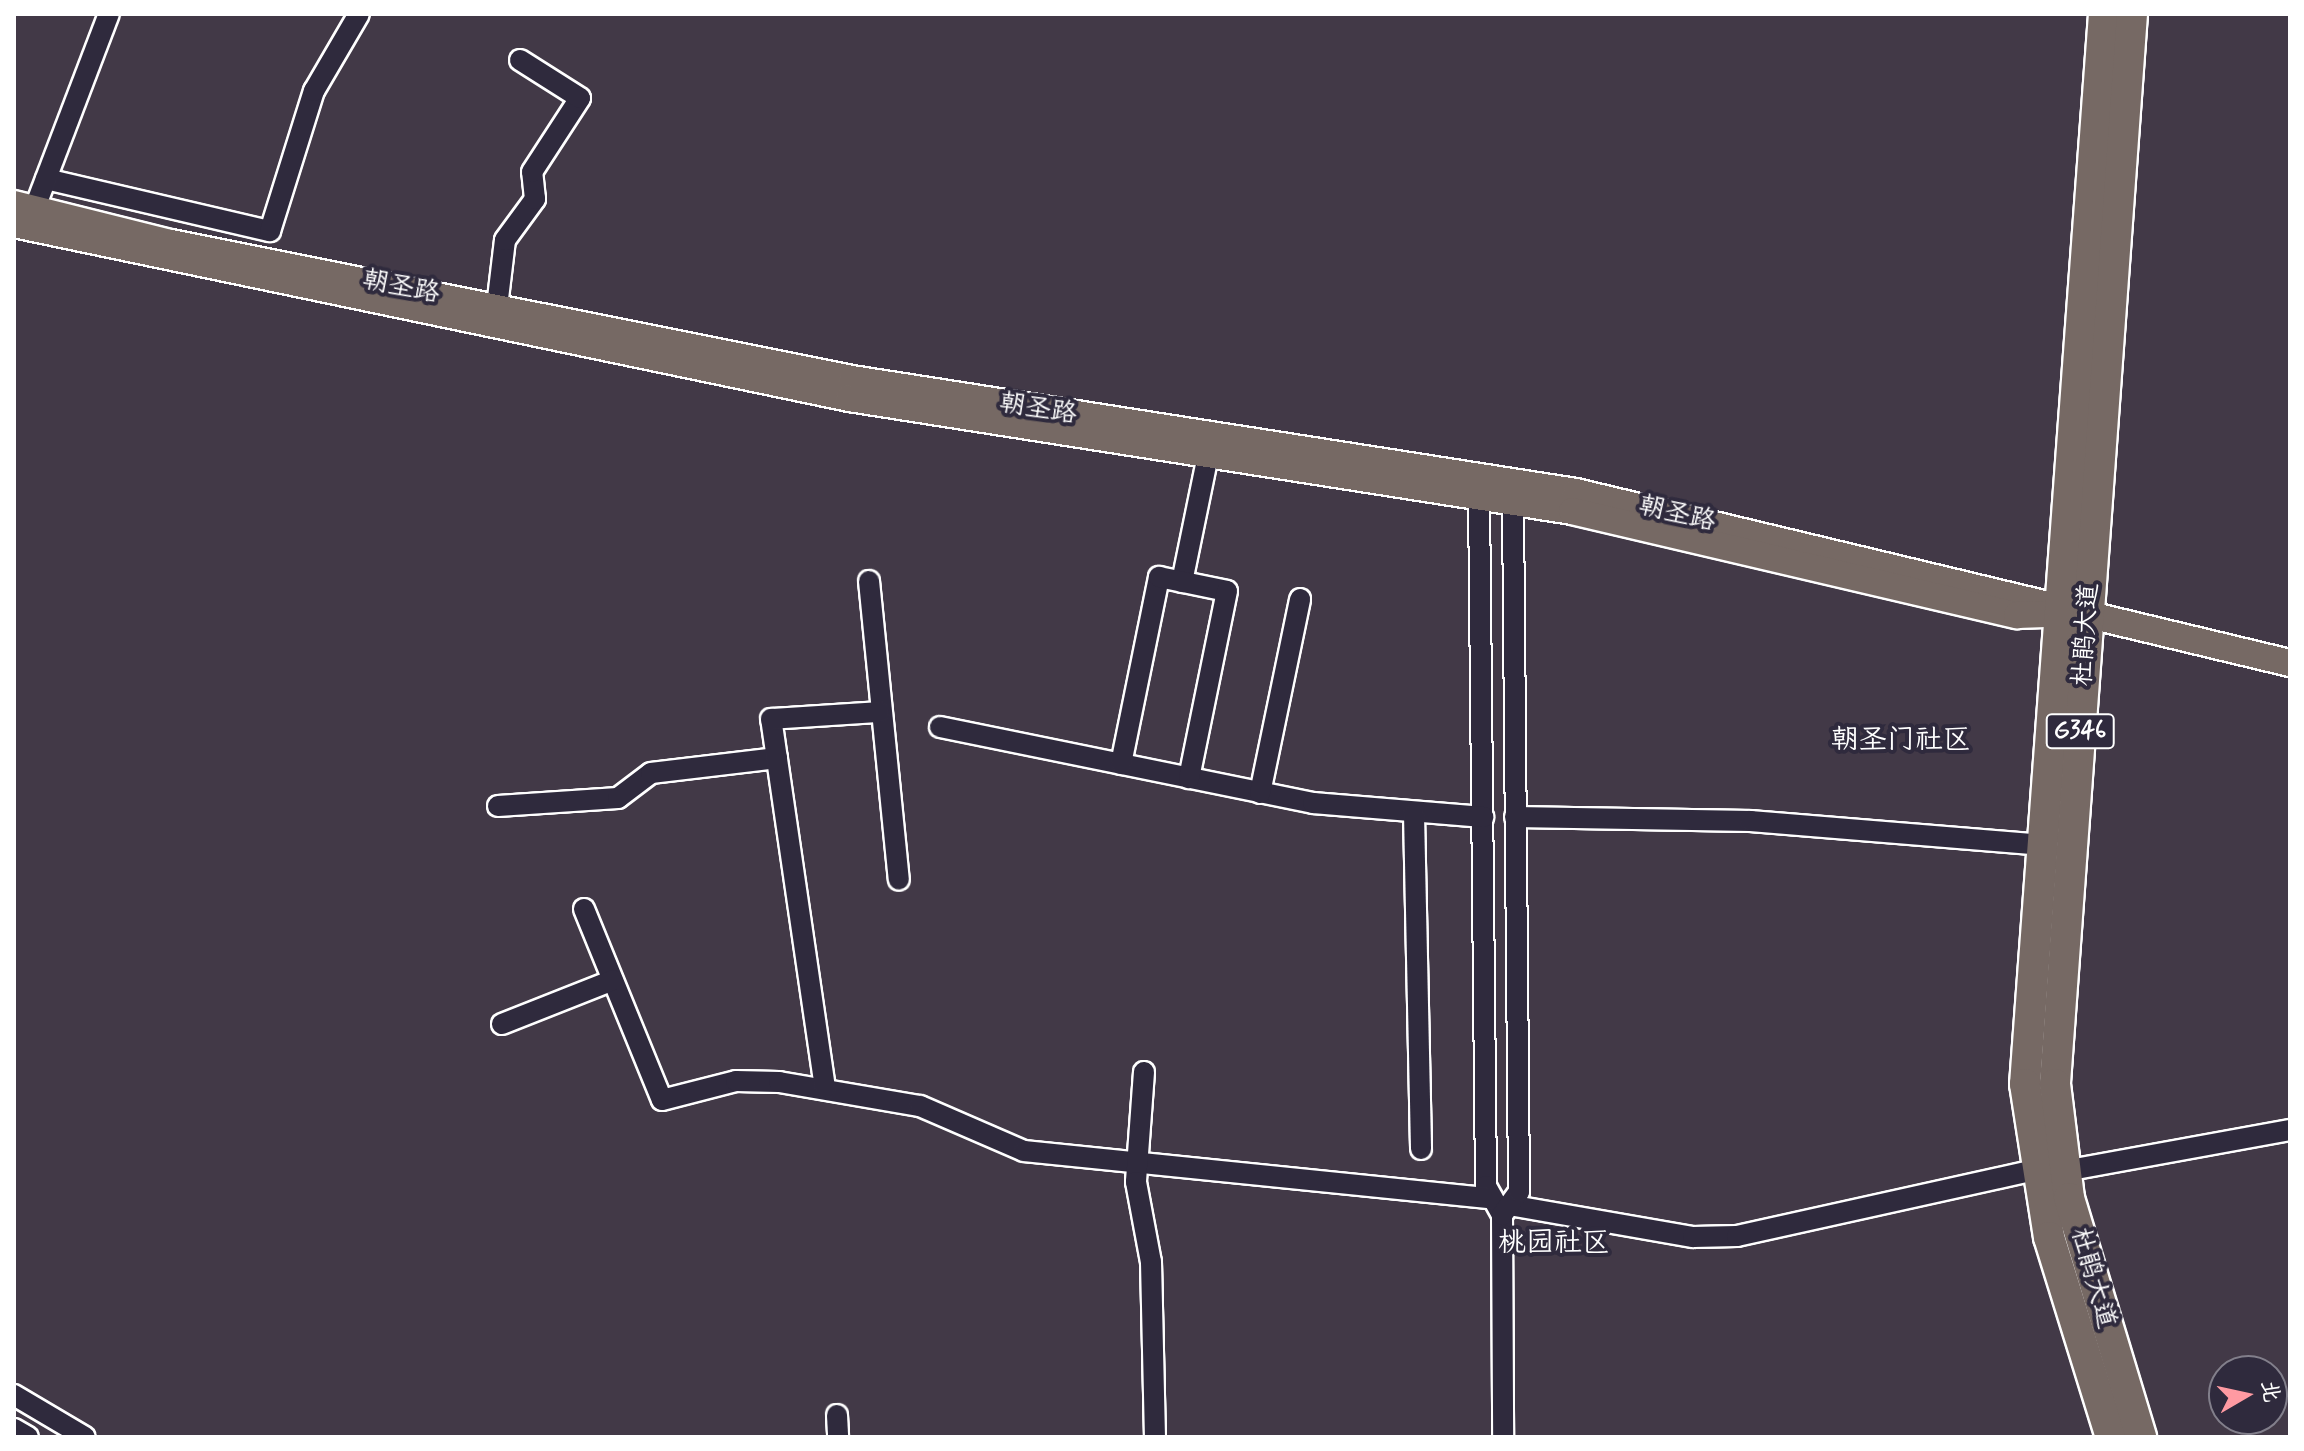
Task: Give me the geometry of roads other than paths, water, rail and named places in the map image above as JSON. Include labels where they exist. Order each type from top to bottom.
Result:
[{"type":"highway","name":"杜鹃大道","points":[[2104,14],[2049,1170],[2141,1437]]},
{"type":"highway","name":"杜鹃大道","points":[[2111,1437],[2049,1170],[2025,1084],[2043,845],[2074,616],[2132,14]]},
{"type":"main road","name":"朝圣路","points":[[21,213],[849,398],[1513,501],[2017,615],[2074,616]]},
{"type":"main road","name":"朝圣路","points":[[21,213],[852,379],[1576,492],[2017,595],[2074,616],[2290,663]]},
{"type":"street","points":[[21,213],[46,179],[109,14]]},
{"type":"street","points":[[46,179],[270,231],[314,91],[359,14]]},
{"type":"street","points":[[497,307],[505,240],[535,199],[532,172],[580,98],[520,60]]},
{"type":"street","points":[[1182,582],[1208,455]]},
{"type":"street","points":[[1479,495],[1486,1186],[1502,1207],[1503,1437]]},
{"type":"street","points":[[1502,1207],[1519,1192],[1513,501]]},
{"type":"street","points":[[1121,764],[1159,577],[1227,591],[1189,778]]},
{"type":"street","points":[[869,581],[879,712],[899,879]]},
{"type":"street","points":[[1260,793],[1300,599]]},
{"type":"street","points":[[825,1088],[771,719],[879,712]]},
{"type":"street","points":[[940,727],[1260,793],[1414,814],[1483,817]]},
{"type":"street","points":[[498,806],[618,798],[651,773],[777,758]]},
{"type":"street","points":[[1414,814],[1421,1149]]},
{"type":"street","points":[[1515,817],[1751,821],[2043,845]]},
{"type":"street","points":[[584,909],[662,1100],[736,1081],[825,1088],[868,1102],[920,1106],[1024,1151],[1502,1207],[1693,1237],[1737,1236],[2049,1170],[2290,1130]]},
{"type":"street","points":[[502,1024],[613,980]]},
{"type":"street","points":[[1144,1072],[1138,1162],[1151,1262],[1155,1437]]},
{"type":"street","points":[[14,1395],[85,1437]]},
{"type":"street","points":[[837,1415],[838,1437]]},
{"type":"street","points":[[14,1429],[28,1437]]},
{"type":"district","name":"朝圣门社区","points":[[1901,741]]},
{"type":"district","name":"桃园社区","points":[[1554,1244]]}]
